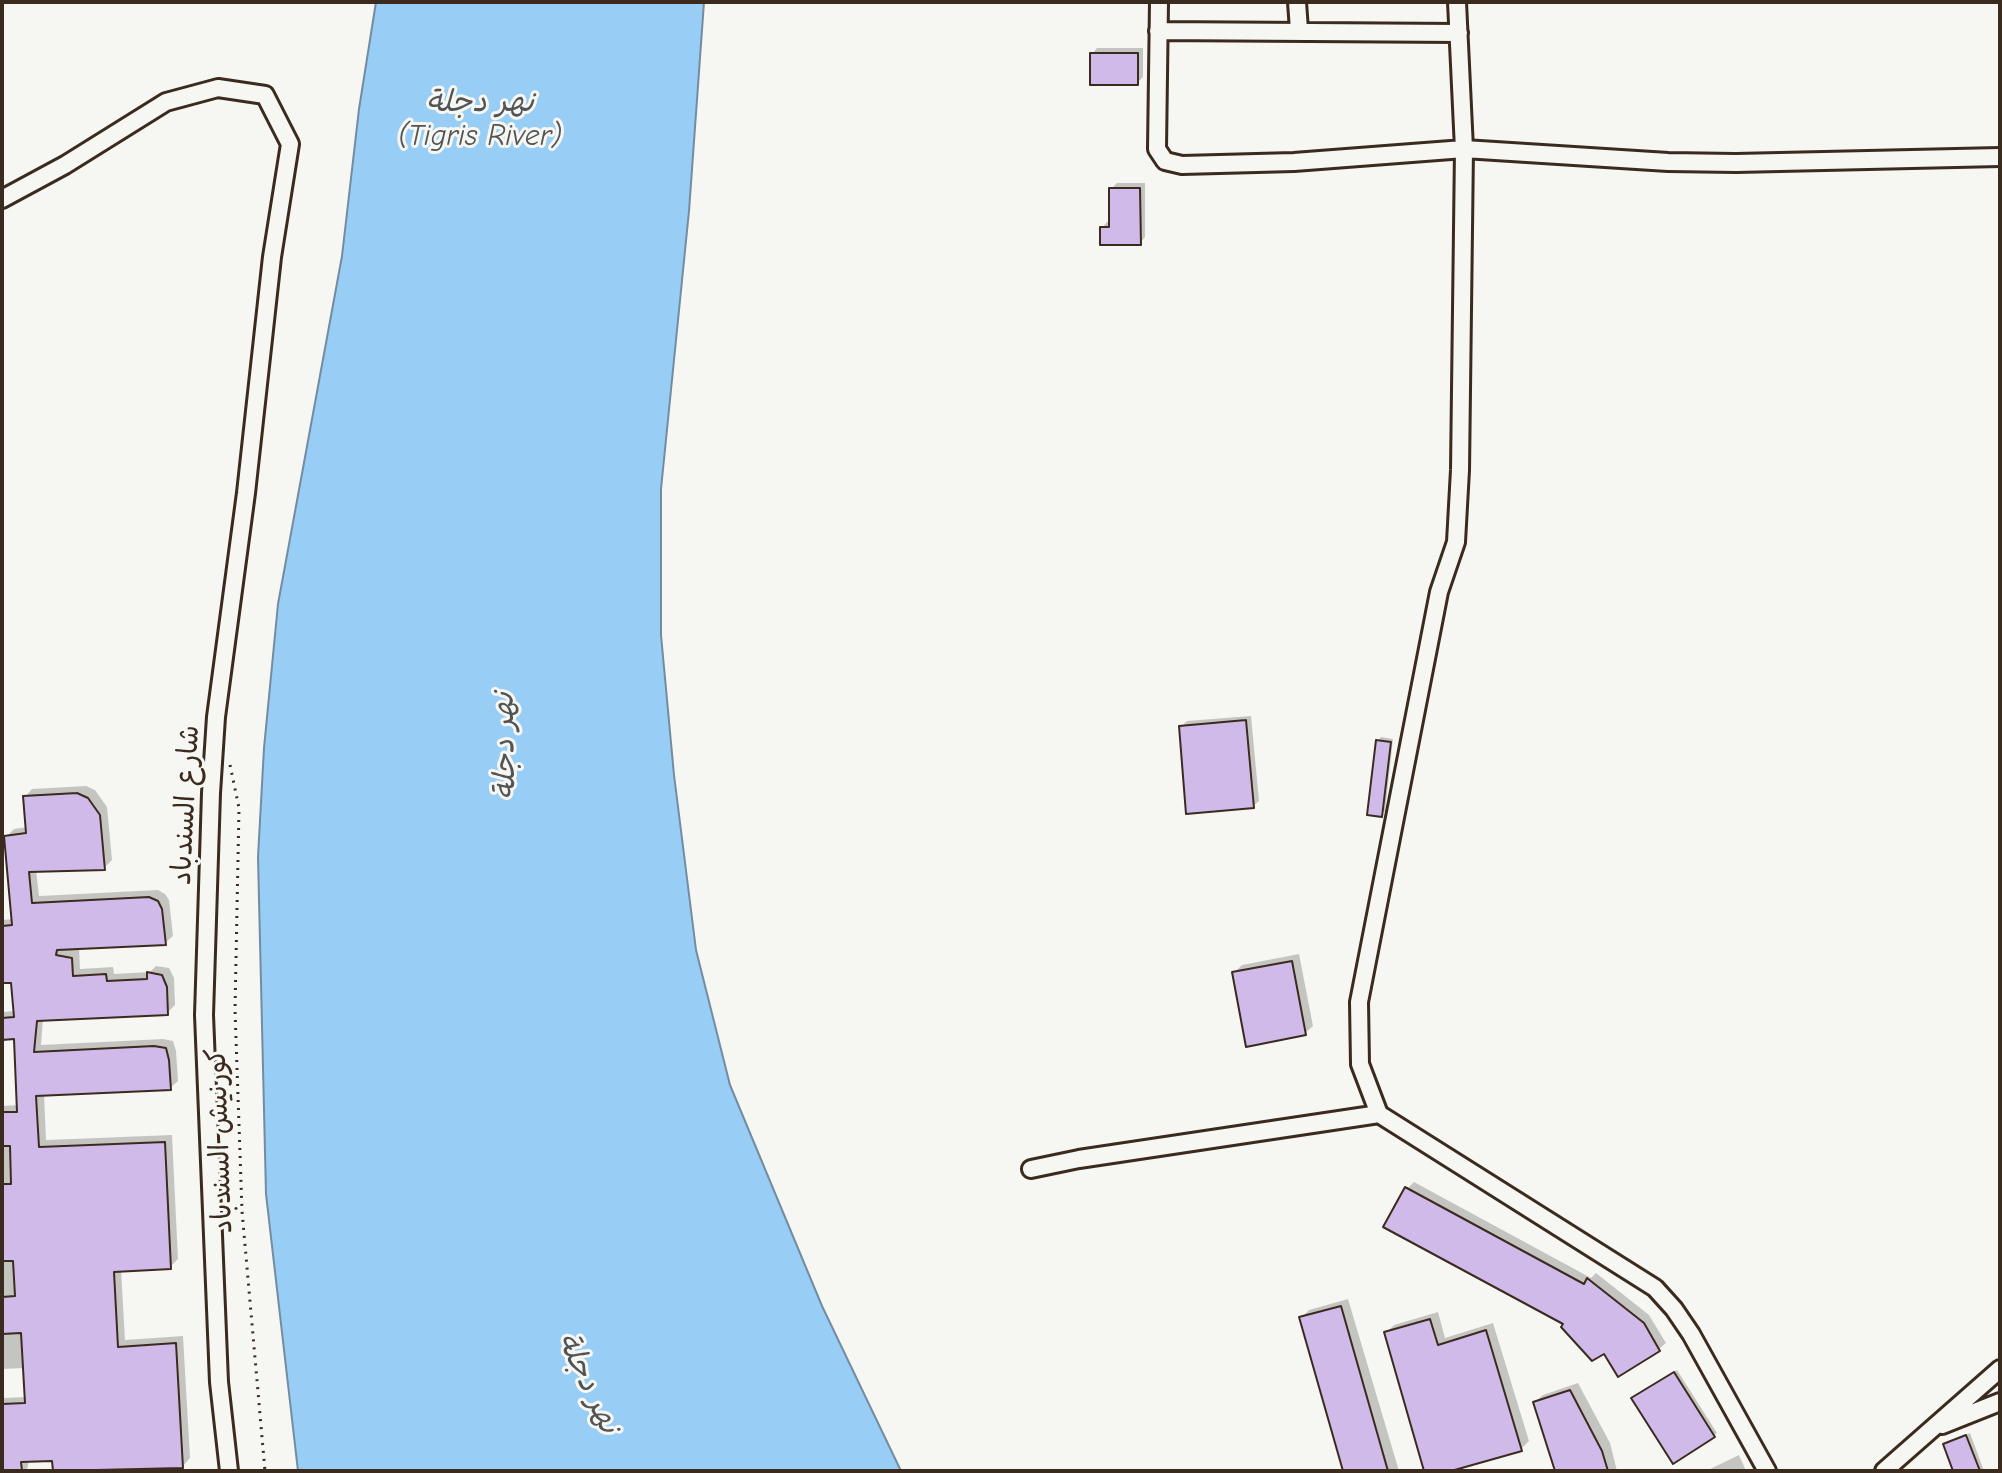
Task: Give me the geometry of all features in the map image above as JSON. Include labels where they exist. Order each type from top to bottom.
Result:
[{"type":"street","points":[[1159,2],[1157,149],[1165,161],[1182,165],[1294,162],[1464,149],[1668,162],[2000,157]]},
{"type":"street","points":[[1297,2],[1299,30]]},
{"type":"street","points":[[1457,2],[1464,149],[1460,470],[1456,542],[1439,592],[1359,1002],[1360,1064],[1379,1114],[1655,1288],[1691,1334],[1767,1471]]},
{"type":"street","points":[[1158,31],[1459,33]]},
{"type":"street","name":"شارع السندباد","points":[[2,199],[65,165],[166,102],[218,88],[265,95],[290,144],[272,257],[246,493],[216,717],[211,793],[204,1015],[219,1382],[229,1471]]},
{"type":"street","points":[[1031,1169],[1379,1114]]},
{"type":"street","points":[[1884,1471],[2000,1369]]},
{"type":"street","points":[[1928,1431],[2000,1402]]},
{"type":"path","name":"كورنيش السندباد","points":[[239,808],[235,1010],[242,1196],[265,1471]]},
{"type":"water","points":[[376,2],[704,2],[689,211],[661,489],[661,635],[674,775],[696,950],[730,1085],[822,1306],[901,1471],[298,1471],[266,1194],[258,857],[264,748],[278,604],[342,256],[359,109]]},
{"type":"building","points":[[1090,53],[1138,53],[1138,85],[1090,85]]},
{"type":"building","points":[[1109,188],[1140,188],[1141,245],[1100,245],[1100,227],[1109,227]]},
{"type":"building","points":[[1246,720],[1254,808],[1186,814],[1179,726]]},
{"type":"building","points":[[1376,740],[1391,742],[1382,817],[1367,815]]},
{"type":"building","points":[[77,793],[88,798],[100,815],[105,870],[29,872],[32,903],[149,897],[158,901],[162,909],[166,945],[57,950],[56,955],[72,958],[73,976],[106,974],[107,981],[147,979],[147,972],[162,975],[167,987],[168,1015],[37,1021],[34,1052],[166,1048],[171,1090],[36,1096],[39,1147],[165,1142],[171,1269],[114,1272],[118,1347],[176,1343],[183,1468],[53,1471],[52,1461],[21,1462],[22,1471],[2,1471],[2,1404],[25,1403],[21,1333],[2,1334],[2,1297],[15,1296],[13,1261],[2,1261],[2,1184],[11,1184],[10,1146],[2,1146],[2,1112],[17,1112],[14,1039],[2,1040],[2,1018],[14,1017],[11,983],[2,983],[2,926],[12,925],[4,836],[26,833],[23,796]]},
{"type":"building","points":[[1292,961],[1306,1035],[1246,1047],[1232,972]]},
{"type":"building","points":[[1405,1187],[1584,1284],[1587,1278],[1644,1323],[1660,1351],[1618,1377],[1604,1354],[1592,1361],[1561,1327],[1563,1324],[1383,1227]]},
{"type":"building","points":[[1341,1306],[1388,1471],[1343,1471],[1299,1317]]},
{"type":"building","points":[[1430,1319],[1438,1345],[1486,1330],[1522,1451],[1451,1471],[1424,1471],[1384,1332]]},
{"type":"building","points":[[1674,1372],[1715,1437],[1673,1464],[1631,1398]]},
{"type":"building","points":[[1570,1390],[1602,1451],[1608,1471],[1555,1471],[1533,1402]]},
{"type":"building","points":[[1966,1435],[1980,1471],[1953,1471],[1943,1444]]},
{"type":"water label","name":"نهر دجلة (Tigris River)","points":[[480,120]]},
{"type":"water label","name":"نهر دجلة","points":[[505,746]]},
{"type":"water label","name":"نهر دجلة","points":[[588,1383]]}]
